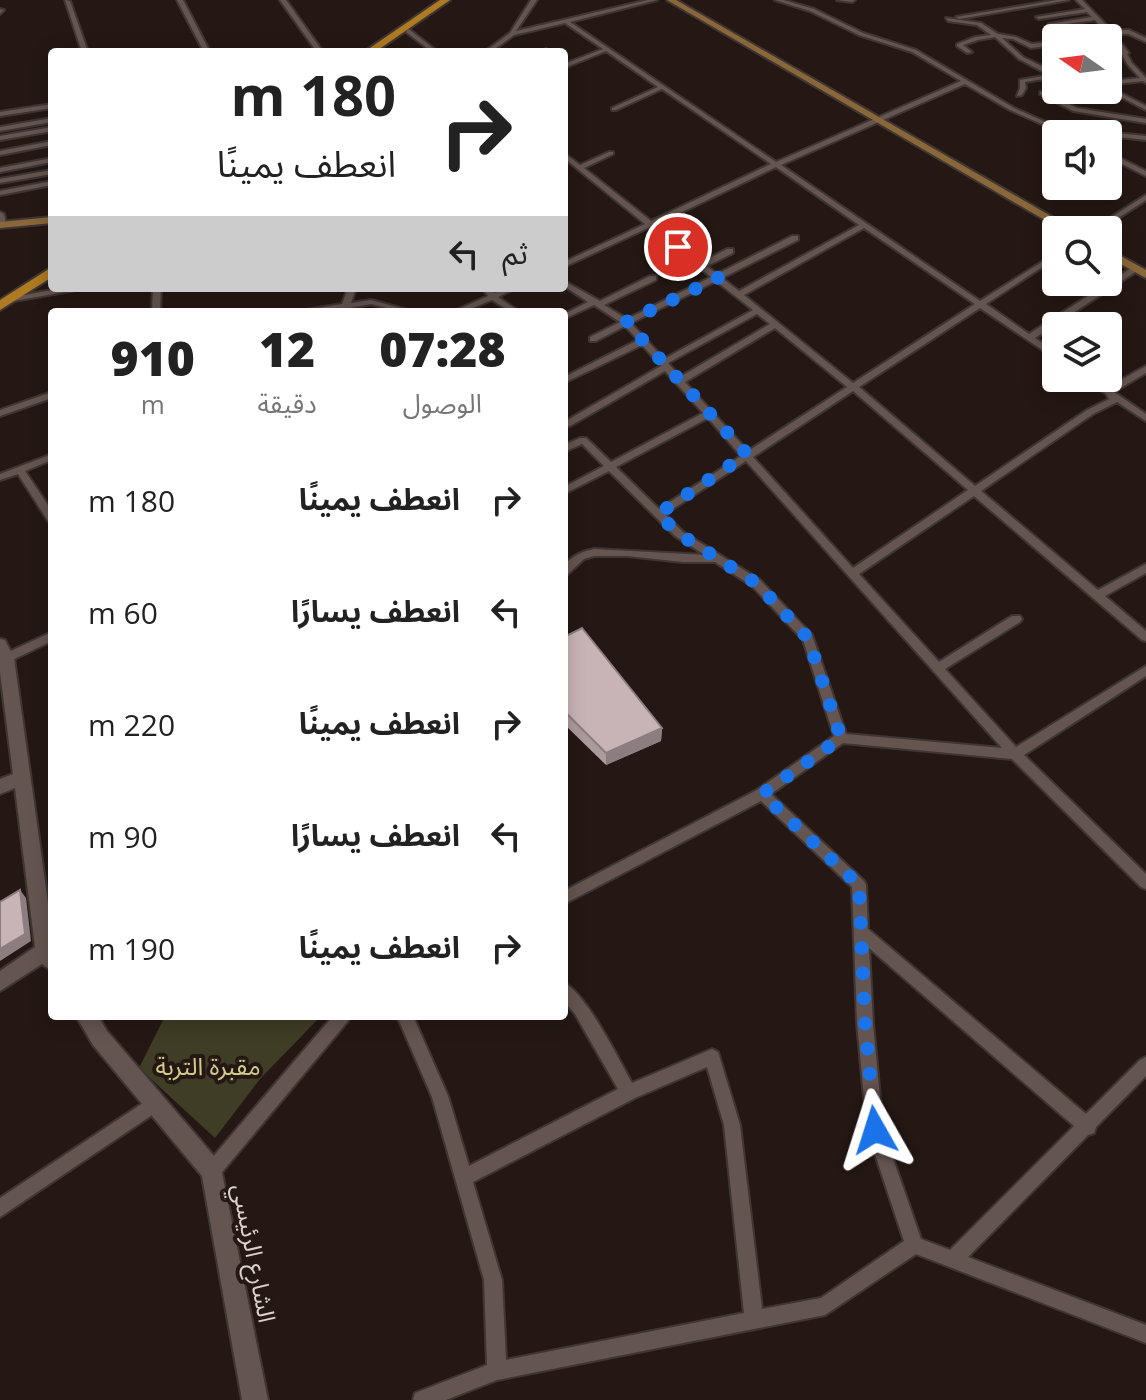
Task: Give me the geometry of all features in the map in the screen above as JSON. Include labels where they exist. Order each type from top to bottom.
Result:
[{"type":"main road","points":[[382,48],[446,0]]},
{"type":"main road","points":[[376,48],[453,0]]},
{"type":"main road","points":[[671,0],[1046,216]]},
{"type":"main road","points":[[1,221],[48,220]]},
{"type":"main road","points":[[1122,260],[1141,272]]},
{"type":"main road","points":[[3,302],[48,267]]},
{"type":"main road","points":[[3,302],[48,274]]},
{"type":"street","points":[[180,0],[205,48]]},
{"type":"street","points":[[283,0],[317,48]]},
{"type":"street","points":[[494,48],[512,34],[534,0]]},
{"type":"street","points":[[512,34],[654,0]]},
{"type":"street","points":[[778,0],[812,10],[861,34],[914,51],[1012,109],[1042,122]]},
{"type":"street","points":[[840,0],[852,0]]},
{"type":"street","points":[[958,17],[1066,0]]},
{"type":"street","points":[[1079,0],[1101,24]]},
{"type":"street","points":[[67,1],[84,48]]},
{"type":"street","points":[[1039,17],[1087,10]]},
{"type":"street","points":[[1052,24],[1095,18]]},
{"type":"street","points":[[948,19],[979,24],[1021,58],[1042,67]]},
{"type":"street","points":[[566,21],[1042,347]]},
{"type":"street","points":[[409,28],[431,48]]},
{"type":"street","points":[[1122,32],[1131,32],[1146,40]]},
{"type":"street","points":[[969,52],[959,45],[973,39],[997,36],[1018,37],[1031,46],[1042,45]]},
{"type":"street","points":[[1122,48],[1130,64],[1145,80]]},
{"type":"street","points":[[568,64],[607,49]]},
{"type":"street","points":[[1122,53],[1126,53]]},
{"type":"street","points":[[1019,95],[1023,88],[1022,81],[1042,76]]},
{"type":"street","points":[[1122,82],[1145,80]]},
{"type":"street","points":[[568,263],[775,165],[966,81]]},
{"type":"street","points":[[614,109],[662,87]]},
{"type":"street","points":[[1122,96],[1146,108]]},
{"type":"street","points":[[1126,98],[1146,98]]},
{"type":"street","points":[[1063,104],[1075,110],[1146,121]]},
{"type":"street","points":[[0,114],[48,107]]},
{"type":"street","points":[[0,121],[48,113]]},
{"type":"street","points":[[0,129],[48,121]]},
{"type":"street","points":[[0,138],[48,130]]},
{"type":"street","points":[[1122,135],[1146,138]]},
{"type":"street","points":[[0,145],[48,137]]},
{"type":"street","points":[[0,155],[48,147]]},
{"type":"street","points":[[580,167],[611,153]]},
{"type":"street","points":[[568,158],[740,294],[1146,637]]},
{"type":"street","points":[[0,170],[48,161]]},
{"type":"street","points":[[1122,161],[1146,174]]},
{"type":"street","points":[[0,181],[48,173]]},
{"type":"street","points":[[0,193],[48,184]]},
{"type":"street","points":[[1117,216],[1146,197]]},
{"type":"street","points":[[740,294],[862,226]]},
{"type":"street","points":[[593,339],[795,238]]},
{"type":"street","points":[[702,265],[730,251]]},
{"type":"street","points":[[658,514],[1042,264]]},
{"type":"street","points":[[1029,338],[1141,272]]},
{"type":"street","points":[[568,315],[653,278]]},
{"type":"street","points":[[568,285],[626,322],[1015,754],[1146,883]]},
{"type":"street","points":[[3,302],[55,292]]},
{"type":"street","points":[[463,308],[489,292],[511,308]]},
{"type":"street","points":[[345,308],[371,302],[395,308]]},
{"type":"street","points":[[568,422],[759,310]]},
{"type":"street","points":[[680,381],[776,324]]},
{"type":"street","points":[[568,378],[643,341]]},
{"type":"street","points":[[1122,383],[1146,369]]},
{"type":"street","points":[[1109,392],[1146,418]]},
{"type":"street","points":[[853,573],[1090,412],[1114,400],[1109,392]]},
{"type":"street","points":[[0,413],[48,396]]},
{"type":"street","points":[[568,489],[709,414]]},
{"type":"street","points":[[568,425],[679,534],[756,583],[808,638],[841,738]]},
{"type":"street","points":[[568,447],[583,440]]},
{"type":"street","points":[[0,477],[48,459]]},
{"type":"street","points":[[20,470],[48,513]]},
{"type":"street","points":[[568,568],[585,554],[608,553],[695,561],[715,558]]},
{"type":"street","points":[[1098,595],[1146,568]]},
{"type":"street","points":[[938,668],[1016,619]]},
{"type":"street","points":[[48,637],[3,651],[48,940]]},
{"type":"street","points":[[568,896],[762,794],[841,738],[1015,754],[1146,670]]},
{"type":"street","points":[[0,787],[23,777]]},
{"type":"street","points":[[762,794],[859,885],[865,1023],[875,1130],[914,1245]]},
{"type":"street","points":[[863,934],[1088,1127]]},
{"type":"street","points":[[0,982],[48,954]]},
{"type":"street","points":[[568,995],[580,1009],[629,1092]]},
{"type":"street","name":"الشارع الرئيسي","points":[[89,1020],[100,1038],[212,1171],[255,1400]]},
{"type":"street","points":[[212,1171],[340,1020]]},
{"type":"street","points":[[407,1020],[440,1096],[493,1280],[497,1371]]},
{"type":"street","points":[[463,1178],[629,1092],[712,1057],[732,1125],[754,1320]]},
{"type":"street","points":[[953,1260],[1146,1065]]},
{"type":"street","points":[[0,1208],[155,1103]]},
{"type":"street","points":[[914,1245],[1146,1334]]},
{"type":"street","points":[[422,1400],[497,1371],[825,1306],[914,1245]]},
{"type":"green space","name":"مقبرة التربة","points":[[163,1020],[317,1020],[260,1079],[215,1138],[139,1068]]},
{"type":"building","points":[[582,628],[662,728],[606,753],[568,715],[568,635]]},
{"type":"building","points":[[20,890],[25,934],[0,949],[0,902]]},
{"type":"route","points":[[678,247],[718,278],[626,322],[747,454],[658,514],[679,534],[756,583],[808,638],[841,738],[762,794],[859,885],[865,1023],[875,1130]]}]
